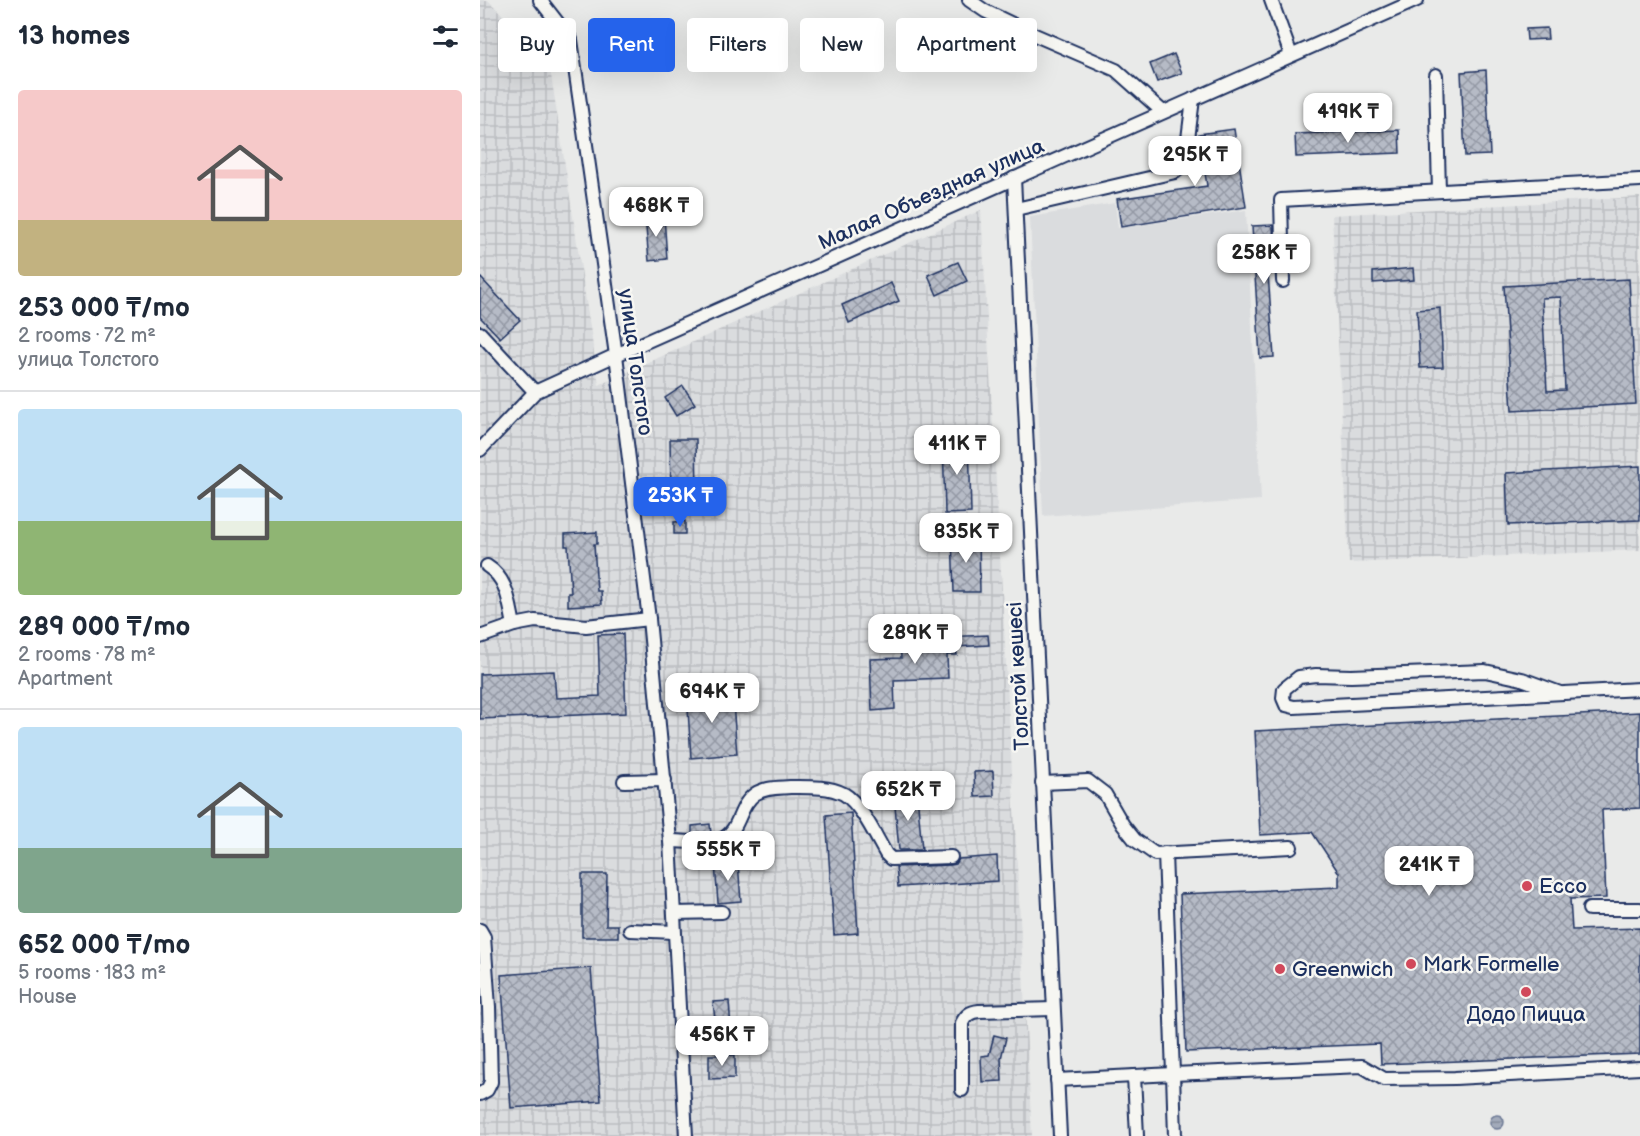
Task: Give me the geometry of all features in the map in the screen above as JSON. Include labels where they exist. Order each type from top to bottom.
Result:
[{"type":"street","name":"улица Толстого","points":[[540,0],[571,40],[616,355],[649,619],[665,780],[686,1136]]},
{"type":"street","points":[[969,0],[985,11],[1035,35],[1116,70],[1163,112]]},
{"type":"street","points":[[1271,0],[1291,55]]},
{"type":"street","name":"Малая Объездная улица","points":[[480,450],[535,392],[1417,0]]},
{"type":"street","points":[[1436,75],[1439,191]]},
{"type":"street","points":[[1016,209],[1175,172],[1181,167],[1186,155],[1192,99]]},
{"type":"street","name":"Толстой көшесі","points":[[1014,178],[1060,1136]]},
{"type":"street","points":[[1283,281],[1281,200],[1640,180]]},
{"type":"street","points":[[480,333],[535,392]]},
{"type":"street","points":[[487,566],[496,572],[507,592],[514,625]]},
{"type":"street","points":[[480,637],[514,625],[535,621],[586,626],[649,619]]},
{"type":"street","points":[[1560,693],[1522,679],[1485,671],[1299,677],[1284,689],[1283,698],[1286,705],[1294,707],[1560,693],[1640,688]]},
{"type":"street","points":[[624,781],[665,780]]},
{"type":"street","points":[[1042,783],[1088,781],[1105,794],[1123,825],[1135,840],[1155,854],[1291,848]]},
{"type":"street","points":[[670,842],[723,839],[731,832],[745,803],[756,793],[771,788],[800,787],[832,789],[846,795],[857,806],[891,859],[951,857]]},
{"type":"street","points":[[1165,853],[1175,1136]]},
{"type":"street","points":[[1589,909],[1640,909]]},
{"type":"street","points":[[674,912],[722,912]]},
{"type":"street","points":[[480,930],[484,937],[489,996],[491,1082],[487,1090],[480,1094]]},
{"type":"street","points":[[630,930],[674,932]]},
{"type":"street","points":[[962,1090],[962,1023],[966,1016],[973,1011],[1053,1009]]},
{"type":"street","points":[[1057,1080],[1362,1066],[1384,1079],[1455,1078],[1640,1068]]},
{"type":"street","points":[[1134,1076],[1137,1136]]},
{"type":"shaded area","points":[[480,0],[488,0],[506,18],[498,18],[498,72],[551,72],[599,385],[981,210],[1032,1136],[480,1136]]},
{"type":"shaded area","points":[[1640,197],[1640,550],[1349,563],[1332,215]]},
{"type":"shaded area","points":[[1115,203],[1118,228],[1246,210],[1261,500],[1043,516],[1030,217]]},
{"type":"water","points":[[1494,1115],[1500,1115],[1504,1122],[1500,1129],[1494,1129],[1490,1125],[1490,1119]]},
{"type":"building","points":[[1547,28],[1548,39],[1527,40],[1526,29]]},
{"type":"building","points":[[1174,54],[1182,73],[1157,82],[1150,64]]},
{"type":"building","points":[[1486,70],[1490,155],[1465,156],[1461,72]]},
{"type":"building","points":[[1234,129],[1246,207],[1121,227],[1117,199],[1207,186],[1199,134]]},
{"type":"building","points":[[1399,130],[1400,153],[1296,157],[1295,134]]},
{"type":"building","points":[[664,216],[667,259],[649,261],[645,217]]},
{"type":"building","points":[[1273,225],[1275,273],[1268,273],[1274,357],[1260,358],[1252,226]]},
{"type":"building","points":[[958,262],[967,281],[937,295],[928,275]]},
{"type":"building","points":[[1413,268],[1414,280],[1373,283],[1373,272]]},
{"type":"building","points":[[480,277],[520,320],[500,338],[480,317]]},
{"type":"building","points":[[1629,279],[1636,404],[1512,411],[1504,286]],"holes":[[[1561,297],[1565,390],[1547,391],[1542,298]]]},
{"type":"building","points":[[891,283],[899,301],[849,323],[842,305]]},
{"type":"building","points":[[1440,308],[1443,367],[1420,368],[1417,310]]},
{"type":"building","points":[[683,386],[695,404],[676,416],[665,398]]},
{"type":"building","points":[[969,437],[971,513],[945,514],[943,438]]},
{"type":"building","points":[[670,439],[696,439],[697,492],[671,493]]},
{"type":"building","points":[[1640,466],[1640,520],[1508,525],[1506,473]]},
{"type":"building","points":[[685,521],[685,534],[674,534],[674,522]]},
{"type":"building","points":[[597,532],[597,544],[594,544],[597,591],[601,591],[602,604],[568,606],[568,593],[571,593],[565,534]]},
{"type":"building","points":[[979,536],[980,592],[954,592],[952,537]]},
{"type":"building","points":[[623,634],[626,713],[480,719],[480,674],[554,671],[556,698],[600,696],[598,635]]},
{"type":"building","points":[[988,635],[989,645],[956,647],[957,655],[947,655],[948,678],[894,680],[895,709],[872,711],[870,659],[901,658],[900,639]]},
{"type":"building","points":[[732,690],[737,754],[691,758],[687,693]]},
{"type":"building","points":[[1640,712],[1640,808],[1602,810],[1606,898],[1570,899],[1572,930],[1640,928],[1640,1054],[1381,1064],[1380,1044],[1186,1052],[1180,894],[1339,887],[1339,873],[1312,832],[1260,835],[1255,731]]},
{"type":"building","points":[[993,771],[994,796],[975,797],[974,772]]},
{"type":"building","points":[[917,793],[922,850],[899,850],[894,795]]},
{"type":"building","points":[[851,813],[858,933],[834,935],[826,815]]},
{"type":"building","points":[[710,824],[711,833],[692,834],[692,826]]},
{"type":"building","points":[[997,856],[998,881],[898,887],[896,867],[951,865],[956,864],[959,859]]},
{"type":"building","points":[[738,862],[741,901],[718,903],[715,864]]},
{"type":"building","points":[[582,874],[607,874],[606,925],[618,925],[618,937],[582,937]]},
{"type":"building","points":[[591,968],[601,1101],[511,1108],[501,975]]},
{"type":"building","points":[[729,1001],[731,1028],[716,1029],[713,1002]]},
{"type":"building","points":[[994,1035],[1006,1038],[1001,1058],[1002,1081],[982,1082],[981,1056],[989,1055]]},
{"type":"building","points":[[709,1055],[735,1055],[735,1078],[709,1079]]},
{"type":"place","name":"Ecco","points":[[1527,886]]},
{"type":"place","name":"Mark Formelle","points":[[1411,964]]},
{"type":"place","name":"Greenwich","points":[[1280,969]]},
{"type":"place","name":"Додо Пицца","points":[[1526,992]]}]
